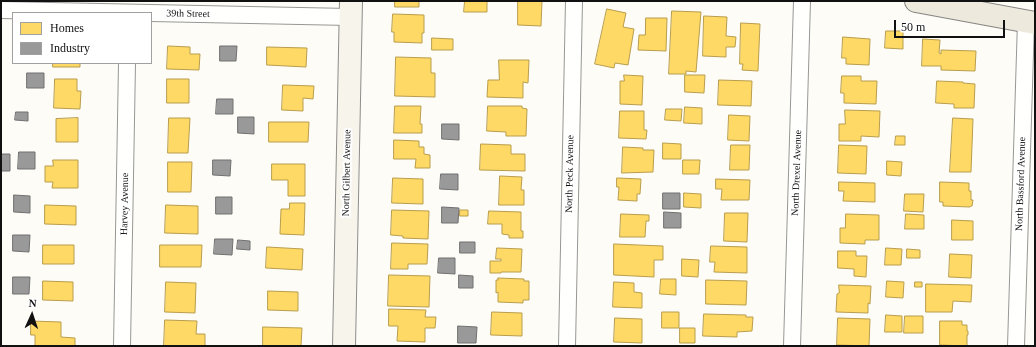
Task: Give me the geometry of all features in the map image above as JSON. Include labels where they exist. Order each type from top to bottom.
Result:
[{"type":"main road","points":[[916,1],[1031,22]]},
{"type":"street","name":"North Peck Avenue","points":[[567,346],[574,1]]},
{"type":"street","name":"North Drexel Avenue","points":[[792,346],[802,1]]},
{"type":"street","name":"39th Street","points":[[1,10],[351,9]]},
{"type":"street","name":"North Gilbert Avenue","points":[[344,346],[351,9]]},
{"type":"street","name":"North Bassford Avenue","points":[[1016,346],[1031,22]]},
{"type":"street","name":"Harvey Avenue","points":[[122,346],[127,64]]},
{"type":"building: Homes","points":[[395,1],[419,1],[419,7],[395,7]]},
{"type":"building: Homes","points":[[465,1],[487,1],[487,12],[464,12]]},
{"type":"building: Homes","points":[[518,1],[542,1],[541,26],[518,25]]},
{"type":"building: Homes","points":[[607,9],[626,13],[623,27],[634,29],[628,65],[615,63],[614,68],[595,64]]},
{"type":"building: Homes","points":[[672,11],[701,12],[696,72],[686,71],[686,74],[669,74]]},
{"type":"building: Homes","points":[[393,14],[424,15],[424,33],[422,33],[422,43],[394,42],[394,32],[392,32]]},
{"type":"building: Homes","points":[[704,16],[727,17],[726,36],[736,37],[735,47],[726,47],[726,57],[703,56]]},
{"type":"building: Homes","points":[[646,18],[667,18],[666,51],[638,50],[639,35],[645,35]]},
{"type":"building: Homes","points":[[741,23],[760,24],[758,71],[742,70],[743,64],[740,64]]},
{"type":"building: Homes","points":[[886,31],[903,31],[903,49],[885,48]]},
{"type":"building: Homes","points":[[843,37],[870,39],[869,65],[846,64],[846,58],[842,58]]},
{"type":"building: Homes","points":[[432,38],[453,39],[453,50],[432,50]]},
{"type":"building: Homes","points":[[923,39],[940,40],[939,53],[941,54],[941,50],[976,51],[975,71],[941,70],[941,66],[922,66]]},
{"type":"building: Homes","points":[[168,46],[190,47],[190,54],[200,54],[199,70],[167,69]]},
{"type":"building: Homes","points":[[267,47],[307,48],[306,67],[267,65]]},
{"type":"building: Homes","points":[[396,57],[431,58],[431,73],[435,73],[435,97],[395,96]]},
{"type":"building: Homes","points":[[499,60],[529,60],[528,83],[523,82],[523,98],[487,97],[488,80],[499,80]]},
{"type":"building: Homes","points":[[53,64],[80,64],[80,67],[53,67]]},
{"type":"building: Homes","points":[[624,75],[643,76],[642,105],[620,104],[620,81],[624,81]]},
{"type":"building: Homes","points":[[685,75],[705,75],[704,93],[685,92]]},
{"type":"building: Homes","points":[[842,76],[861,76],[861,81],[877,81],[876,104],[844,103],[844,93],[841,93]]},
{"type":"building: Homes","points":[[55,79],[77,79],[77,91],[81,91],[80,109],[54,108]]},
{"type":"building: Homes","points":[[167,79],[189,79],[189,103],[167,103]]},
{"type":"building: Homes","points":[[719,80],[752,81],[751,106],[718,105]]},
{"type":"building: Homes","points":[[937,81],[975,84],[974,108],[954,108],[954,104],[936,103]]},
{"type":"building: Homes","points":[[283,85],[314,86],[313,99],[303,98],[303,111],[282,110]]},
{"type":"building: Homes","points":[[395,106],[421,106],[420,124],[422,124],[422,133],[394,133]]},
{"type":"building: Homes","points":[[488,106],[522,106],[522,108],[527,109],[526,136],[506,136],[506,132],[487,131]]},
{"type":"building: Homes","points":[[685,107],[702,108],[702,124],[684,123]]},
{"type":"building: Homes","points":[[666,109],[682,109],[681,121],[665,120]]},
{"type":"building: Homes","points":[[845,110],[880,111],[879,137],[861,136],[861,141],[839,141],[839,124],[845,124]]},
{"type":"building: Homes","points":[[620,111],[644,111],[644,130],[647,130],[646,139],[619,138]]},
{"type":"building: Homes","points":[[729,115],[750,116],[749,141],[728,140]]},
{"type":"building: Homes","points":[[78,118],[78,142],[56,142],[56,119]]},
{"type":"building: Homes","points":[[169,118],[190,118],[188,153],[168,153]]},
{"type":"building: Homes","points":[[953,118],[973,119],[971,172],[950,172]]},
{"type":"building: Homes","points":[[269,122],[309,122],[308,142],[269,142]]},
{"type":"building: Homes","points":[[896,136],[905,136],[905,145],[895,145]]},
{"type":"building: Homes","points":[[394,140],[419,141],[419,147],[424,147],[424,154],[430,155],[430,168],[415,168],[416,159],[394,159]]},
{"type":"building: Homes","points":[[663,143],[681,144],[681,159],[663,159]]},
{"type":"building: Homes","points":[[481,144],[511,145],[511,154],[525,154],[525,171],[480,170]]},
{"type":"building: Homes","points":[[731,145],[750,145],[749,170],[730,170]]},
{"type":"building: Homes","points":[[839,145],[867,146],[866,174],[838,173]]},
{"type":"building: Homes","points":[[623,147],[654,150],[653,172],[622,173]]},
{"type":"building: Homes","points":[[53,160],[78,160],[78,188],[52,188],[53,182],[45,182],[45,166],[53,166]]},
{"type":"building: Homes","points":[[683,160],[700,160],[699,174],[683,174]]},
{"type":"building: Homes","points":[[887,161],[902,162],[901,176],[887,175]]},
{"type":"building: Homes","points":[[168,162],[192,162],[191,192],[168,192]]},
{"type":"building: Homes","points":[[272,164],[305,164],[305,196],[288,196],[288,180],[272,180]]},
{"type":"building: Homes","points":[[500,176],[522,177],[521,190],[524,190],[524,205],[499,205]]},
{"type":"building: Homes","points":[[393,178],[423,179],[423,204],[392,203]]},
{"type":"building: Homes","points":[[617,178],[641,179],[640,194],[637,194],[637,201],[618,200],[619,187],[617,187]]},
{"type":"building: Homes","points":[[716,179],[750,180],[749,200],[721,200],[722,189],[716,189]]},
{"type":"building: Homes","points":[[839,182],[875,183],[875,202],[843,201],[844,191],[839,191]]},
{"type":"building: Homes","points":[[940,182],[969,183],[971,200],[973,200],[972,206],[943,206],[943,202],[940,202]]},
{"type":"building: Homes","points":[[684,193],[701,194],[701,208],[684,207]]},
{"type":"building: Homes","points":[[905,194],[924,194],[923,212],[904,211]]},
{"type":"building: Homes","points":[[290,203],[305,203],[304,235],[280,234],[281,209],[289,209]]},
{"type":"building: Homes","points":[[45,205],[76,206],[76,225],[45,224]]},
{"type":"building: Homes","points":[[166,205],[198,206],[198,234],[165,233]]},
{"type":"building: Homes","points":[[392,210],[429,211],[428,239],[403,238],[403,236],[391,235]]},
{"type":"building: Homes","points":[[460,210],[468,210],[468,216],[460,216]]},
{"type":"building: Homes","points":[[489,211],[521,212],[521,231],[523,231],[523,238],[509,238],[509,235],[502,234],[502,224],[488,224]]},
{"type":"building: Homes","points":[[725,213],[748,213],[747,242],[724,241]]},
{"type":"building: Homes","points":[[621,214],[649,215],[649,221],[646,221],[645,237],[620,237]]},
{"type":"building: Homes","points":[[846,214],[879,215],[879,240],[865,240],[865,244],[840,243],[840,228],[845,228]]},
{"type":"building: Homes","points":[[906,214],[924,215],[924,229],[905,229]]},
{"type":"building: Homes","points":[[952,220],[973,221],[973,240],[952,240]]},
{"type":"building: Homes","points":[[392,243],[428,244],[427,264],[408,264],[408,269],[391,269]]},
{"type":"building: Homes","points":[[614,244],[663,246],[663,260],[654,260],[654,277],[614,275]]},
{"type":"building: Homes","points":[[43,245],[74,245],[74,264],[43,264]]},
{"type":"building: Homes","points":[[160,245],[202,245],[201,267],[160,267]]},
{"type":"building: Homes","points":[[711,246],[747,247],[747,273],[714,272],[715,262],[710,262]]},
{"type":"building: Homes","points":[[267,247],[303,249],[302,270],[266,268]]},
{"type":"building: Homes","points":[[497,248],[522,249],[521,272],[490,273],[490,261],[501,261],[501,259],[496,259]]},
{"type":"building: Homes","points":[[886,248],[902,249],[901,265],[885,265]]},
{"type":"building: Homes","points":[[907,249],[920,250],[920,258],[907,258]]},
{"type":"building: Homes","points":[[838,251],[856,251],[856,256],[867,256],[866,277],[854,276],[854,269],[838,268]]},
{"type":"building: Homes","points":[[950,254],[972,255],[971,278],[949,277]]},
{"type":"building: Homes","points":[[682,259],[699,260],[698,277],[682,276]]},
{"type":"building: Homes","points":[[389,275],[430,276],[429,307],[388,306]]},
{"type":"building: Homes","points":[[498,278],[524,279],[524,281],[529,281],[529,300],[523,300],[523,303],[498,302],[496,280],[498,280]]},
{"type":"building: Homes","points":[[661,279],[676,279],[676,295],[660,294]]},
{"type":"building: Homes","points":[[706,280],[747,281],[746,305],[706,304]]},
{"type":"building: Homes","points":[[43,281],[73,282],[73,301],[43,300]]},
{"type":"building: Homes","points":[[887,281],[904,282],[903,298],[886,297]]},
{"type":"building: Homes","points":[[166,282],[196,283],[195,313],[165,312]]},
{"type":"building: Homes","points":[[614,282],[634,283],[634,292],[642,293],[642,308],[613,307]]},
{"type":"building: Homes","points":[[915,282],[922,282],[922,287],[915,287]]},
{"type":"building: Homes","points":[[926,284],[972,285],[971,302],[953,301],[952,312],[926,312]]},
{"type":"building: Homes","points":[[839,285],[871,286],[868,313],[836,312]]},
{"type":"building: Homes","points":[[268,291],[298,292],[298,311],[268,310]]},
{"type":"building: Homes","points":[[389,309],[426,310],[425,317],[436,317],[435,328],[425,328],[425,342],[397,341],[398,326],[389,326]]},
{"type":"building: Homes","points":[[492,312],[522,313],[522,336],[491,335]]},
{"type":"building: Homes","points":[[662,312],[679,312],[679,328],[662,328]]},
{"type":"building: Homes","points":[[704,314],[746,315],[746,317],[753,317],[752,331],[737,332],[737,337],[703,336]]},
{"type":"building: Homes","points":[[886,315],[902,316],[902,332],[885,332]]},
{"type":"building: Homes","points":[[905,316],[923,316],[923,333],[904,333]]},
{"type":"building: Homes","points":[[615,318],[642,319],[642,343],[614,342]]},
{"type":"building: Homes","points":[[838,318],[870,319],[869,346],[837,345]]},
{"type":"building: Homes","points":[[165,320],[197,321],[196,334],[205,334],[205,346],[164,346]]},
{"type":"building: Homes","points":[[31,321],[61,322],[61,337],[75,338],[75,346],[35,346],[35,335],[31,335]]},
{"type":"building: Homes","points":[[940,321],[962,321],[962,325],[967,325],[967,346],[940,345]]},
{"type":"building: Homes","points":[[263,327],[302,328],[301,346],[263,346]]},
{"type":"building: Homes","points":[[680,328],[695,328],[695,343],[680,343]]},
{"type":"building: Industry","points":[[220,46],[237,46],[236,61],[220,61]]},
{"type":"building: Industry","points":[[27,73],[44,73],[44,88],[27,88]]},
{"type":"building: Industry","points":[[217,99],[233,99],[233,114],[216,114]]},
{"type":"building: Industry","points":[[16,112],[28,112],[28,121],[15,120]]},
{"type":"building: Industry","points":[[238,117],[254,117],[254,134],[238,133]]},
{"type":"building: Industry","points":[[442,124],[459,124],[459,140],[442,139]]},
{"type":"building: Industry","points":[[19,152],[35,152],[35,169],[18,169]]},
{"type":"building: Industry","points":[[1,154],[10,154],[10,171],[1,171]]},
{"type":"building: Industry","points":[[213,160],[231,160],[230,176],[213,175]]},
{"type":"building: Industry","points":[[441,174],[458,174],[458,190],[440,189]]},
{"type":"building: Industry","points":[[663,193],[680,193],[680,209],[663,209]]},
{"type":"building: Industry","points":[[14,195],[30,196],[30,213],[14,212]]},
{"type":"building: Industry","points":[[216,197],[232,197],[232,214],[216,214]]},
{"type":"building: Industry","points":[[442,207],[459,208],[458,223],[442,223]]},
{"type":"building: Industry","points":[[664,212],[681,213],[681,228],[664,228]]},
{"type":"building: Industry","points":[[13,235],[30,235],[29,252],[13,251]]},
{"type":"building: Industry","points":[[215,239],[233,239],[232,255],[214,254]]},
{"type":"building: Industry","points":[[238,240],[250,241],[250,250],[237,249]]},
{"type":"building: Industry","points":[[460,242],[475,242],[475,253],[460,253]]},
{"type":"building: Industry","points":[[439,258],[455,258],[455,274],[438,273]]},
{"type":"building: Industry","points":[[459,275],[473,276],[473,288],[459,288]]},
{"type":"building: Industry","points":[[13,277],[30,277],[29,294],[13,294]]},
{"type":"building: Industry","points":[[458,326],[477,327],[476,343],[458,343]]}]
